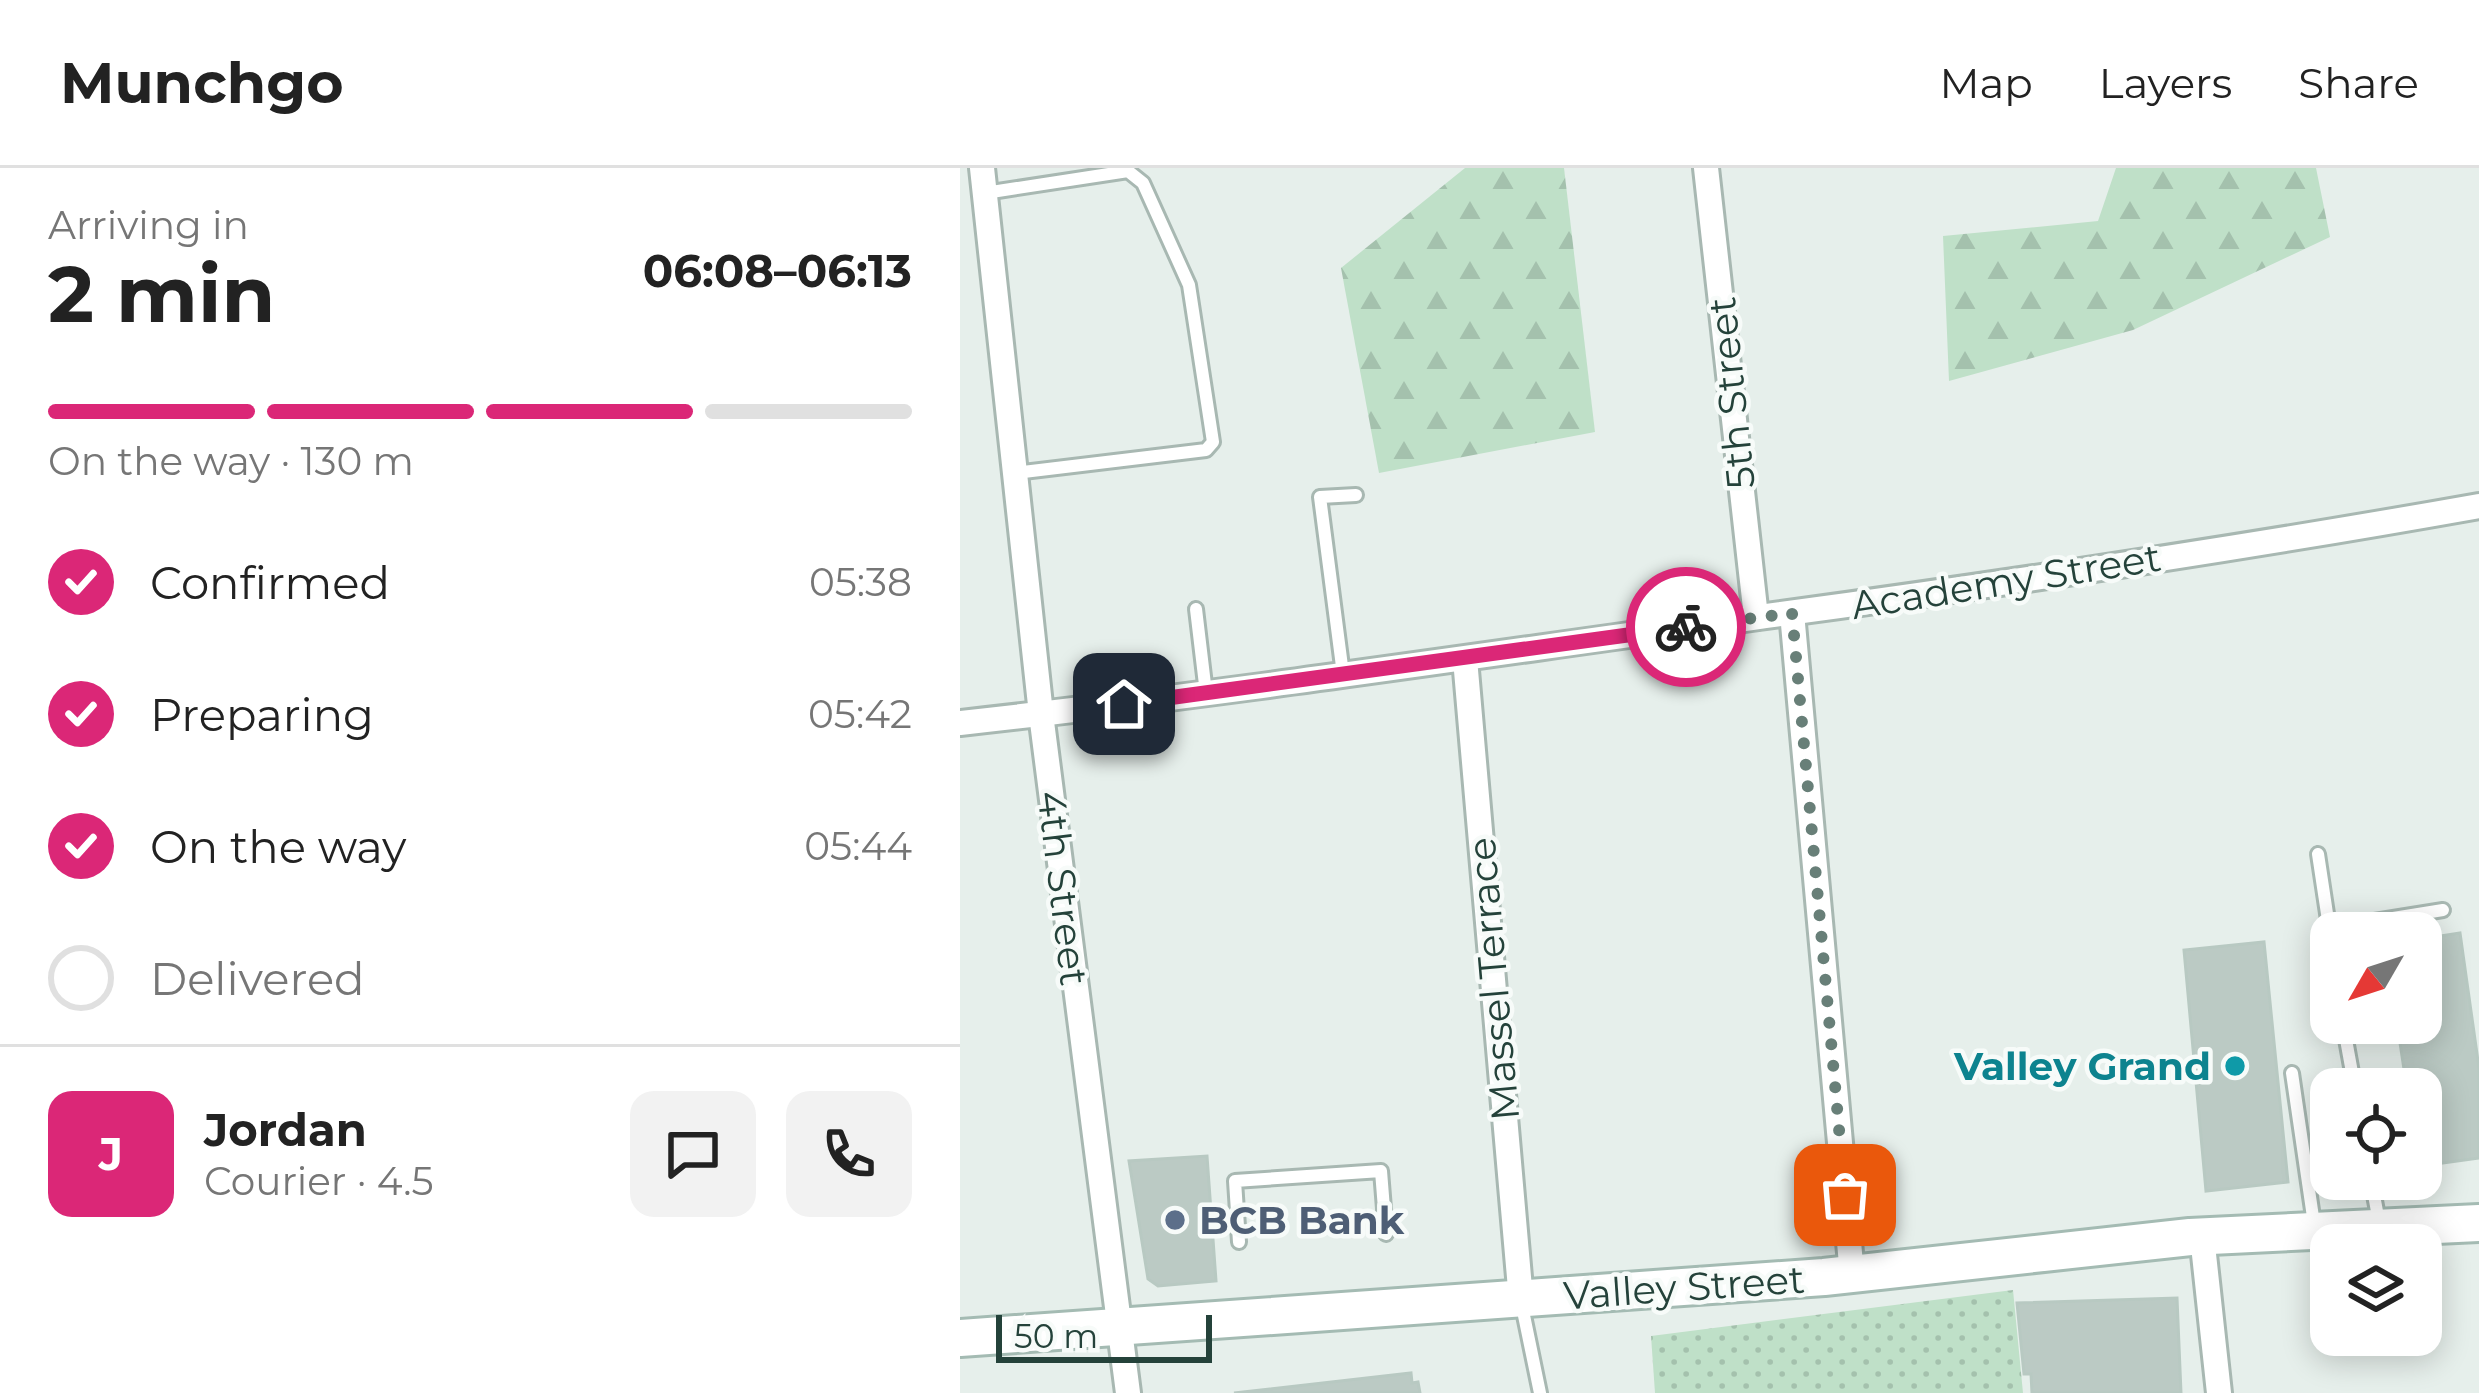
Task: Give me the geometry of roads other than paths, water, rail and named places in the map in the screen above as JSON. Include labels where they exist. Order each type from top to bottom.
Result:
[{"type":"main road","name":"Valley Street","points":[[2442,1225],[2479,1223]]},
{"type":"main road","name":"Valley Street","points":[[960,1338],[1852,1275],[2202,1236],[2310,1232]]},
{"type":"street","name":"5th Street","points":[[1706,168],[1756,617]]},
{"type":"street","name":"4th Street","points":[[984,180],[1041,714],[1128,1393]]},
{"type":"street","name":"Academy Street","points":[[960,723],[1792,613],[2278,542],[2479,506]]},
{"type":"street","points":[[1792,613],[1852,1275]]},
{"type":"street","name":"Massel Terrace","points":[[1465,659],[1521,1300]]},
{"type":"street","points":[[2202,1236],[2218,1393]]},
{"type":"lane","points":[[984,180],[1128,171],[1143,183],[1189,286],[1213,442],[1206,450],[1015,473]]},
{"type":"lane","points":[[1343,675],[1320,497],[1356,495]]},
{"type":"lane","points":[[1196,609],[1206,693]]},
{"type":"lane","points":[[2318,854],[2327,912]]},
{"type":"lane","points":[[2431,912],[2443,910]]},
{"type":"lane","points":[[2292,1073],[2313,1224]]},
{"type":"lane","points":[[1239,1242],[1235,1181],[1381,1171],[1386,1234]]},
{"type":"lane","points":[[1521,1300],[1540,1393]]},
{"type":"place","name":"Valley Grand","points":[[2235,1066]]},
{"type":"place","name":"BCB Bank","points":[[1175,1220]]}]
